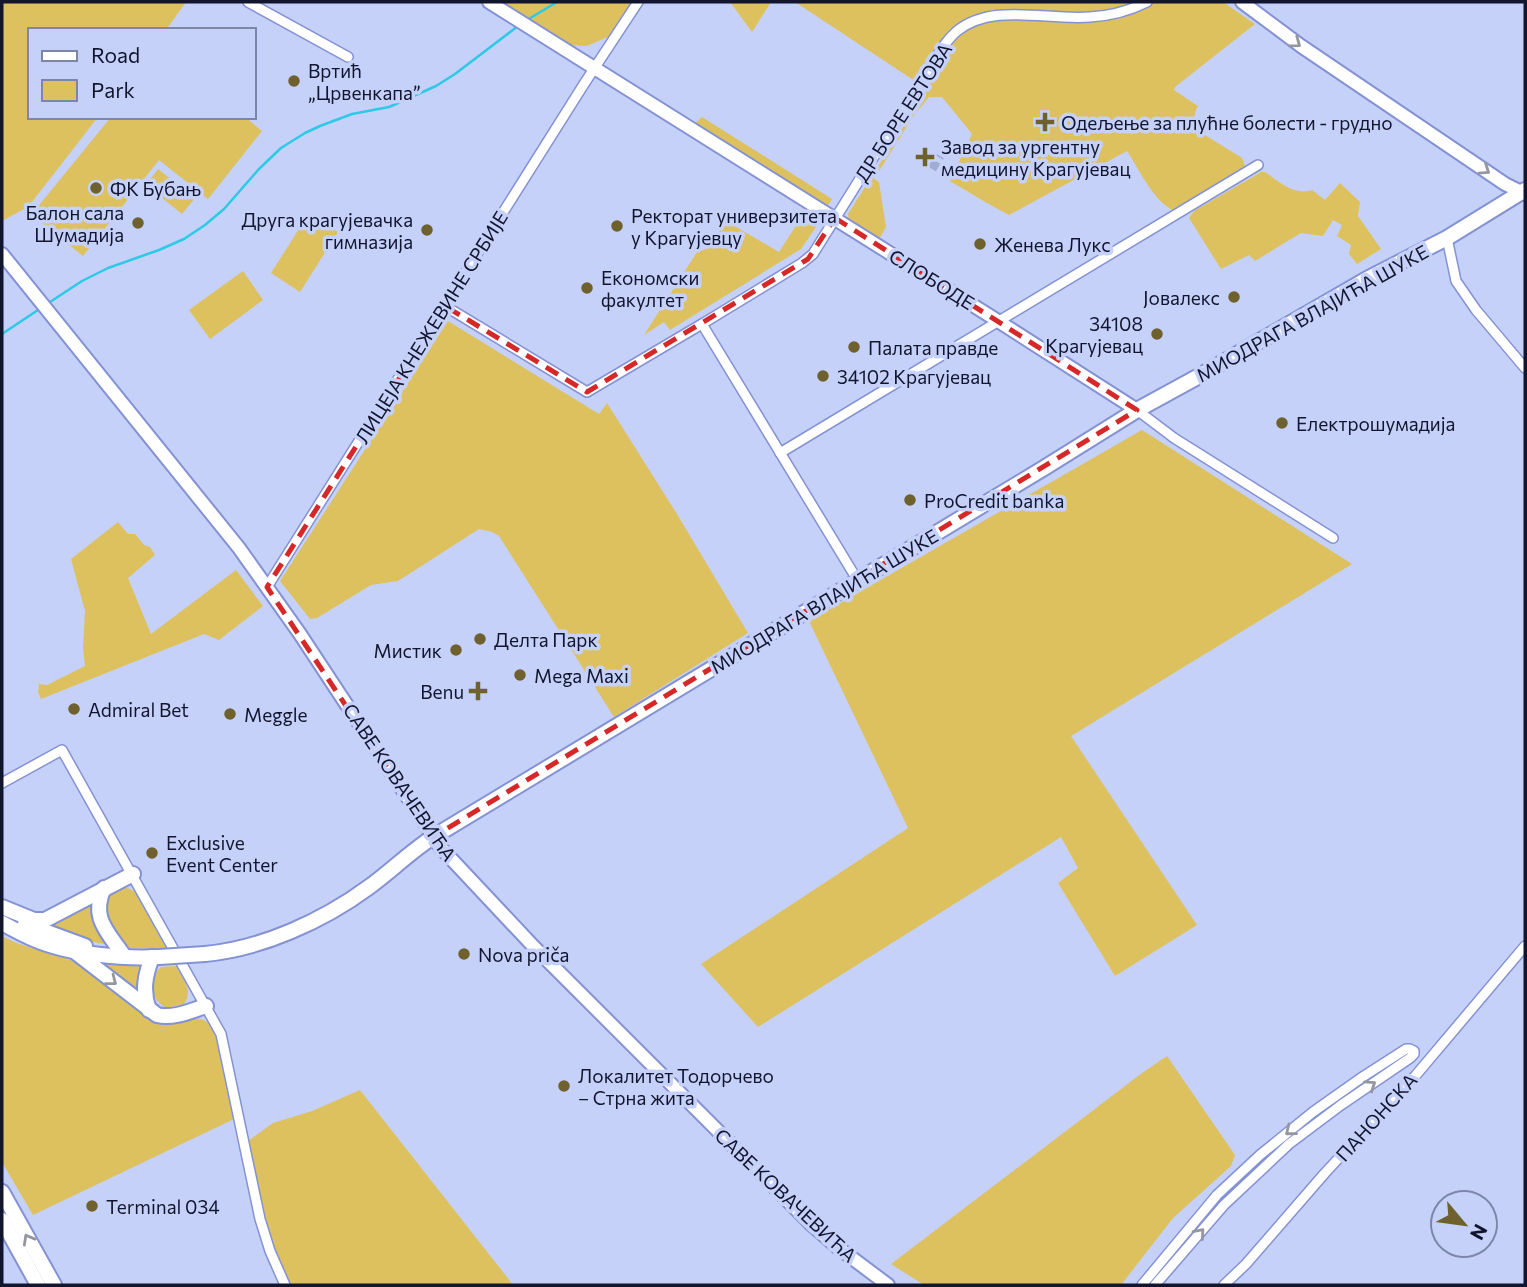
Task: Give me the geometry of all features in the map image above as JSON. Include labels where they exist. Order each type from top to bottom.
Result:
[{"type":"main road","name":"МИОДРАГА ВЛАЈИЋА ШУКЕ","points":[[2,923],[36,941],[74,951],[156,957],[238,949],[259,944],[306,925],[368,888],[413,850],[433,837],[1137,410],[1367,279],[1447,238],[1524,192]]},
{"type":"main road","points":[[2,909],[43,921],[133,874]]},
{"type":"main road","points":[[104,888],[98,902],[99,917],[118,956]]},
{"type":"main road","name":"МИОДРАГА ВЛАЈИЋА ШУКЕ","points":[[2,909],[41,931],[118,956]]},
{"type":"main road","points":[[74,951],[157,1015],[168,1017],[206,1006]]},
{"type":"main road","points":[[149,1010],[144,986],[146,974],[156,957]]},
{"type":"main road","points":[[2,1192],[54,1285]]},
{"type":"main road","points":[[2,1220],[38,1285]]},
{"type":"street","points":[[248,2],[348,57]]},
{"type":"street","name":"СЛОБОДЕ","points":[[489,2],[998,321],[1137,410],[1174,438],[1333,538]]},
{"type":"street","name":"ЛИЦЕЈА КНЕЖЕВИНЕ СРБИЈЕ","points":[[267,587],[638,2]]},
{"type":"street","name":"ДР БОРЕ ЕВТОВА","points":[[445,306],[587,393],[808,259],[934,61],[956,32],[972,21],[993,16],[1090,17],[1113,14],[1147,2]]},
{"type":"street","points":[[1242,2],[1301,46],[1498,180],[1524,192]]},
{"type":"street","points":[[780,453],[1258,164]]},
{"type":"street","points":[[1447,238],[1457,281],[1476,310],[1525,368]]},
{"type":"street","name":"САВЕ КОВАЧЕВИЋА","points":[[2,254],[239,548],[365,731],[433,837],[452,861],[534,947],[812,1225],[836,1247],[888,1285]]},
{"type":"street","points":[[702,324],[858,581]]},
{"type":"street","points":[[2,783],[62,750],[133,874],[224,1043],[260,1219],[285,1285]]},
{"type":"street","name":"ПАНОНСКА","points":[[1224,1285],[1416,1075],[1525,946]]},
{"type":"street","points":[[1142,1285],[1217,1195],[1260,1155],[1313,1112],[1364,1076],[1406,1049],[1414,1051],[1410,1058],[1289,1144],[1224,1205],[1155,1285]]},
{"type":"highlighted area","points":[[835,218],[1137,410],[433,837],[267,587],[445,306],[587,392],[808,259]]},
{"type":"green space","points":[[2,2],[186,2],[167,28],[28,28],[28,119],[96,119],[28,207],[2,221]]},
{"type":"green space","points":[[489,2],[632,2],[610,36],[587,46],[567,45]]},
{"type":"green space","points":[[730,2],[771,2],[752,32]]},
{"type":"green space","points":[[795,2],[1223,2],[1255,24],[1174,90],[1198,106],[1194,119],[1200,132],[1242,158],[1245,165],[1175,211],[1160,201],[1127,151],[1009,215],[950,181],[972,134],[942,97],[929,97],[914,115],[874,179],[879,182],[886,227],[878,241],[849,223],[848,214],[927,89]]},
{"type":"green space","points":[[702,117],[832,199],[824,212],[694,124]]},
{"type":"green space","points":[[109,119],[247,119],[262,131],[208,199],[159,160],[83,256],[31,215]]},
{"type":"green space","points":[[158,169],[195,198],[182,214],[146,185]]},
{"type":"green space","points":[[1261,172],[1293,190],[1312,190],[1325,200],[1340,183],[1360,202],[1358,216],[1381,249],[1357,264],[1349,254],[1351,245],[1337,236],[1342,225],[1333,220],[1323,236],[1301,233],[1255,261],[1249,255],[1221,269],[1189,218],[1194,211]]},
{"type":"green space","points":[[309,213],[338,232],[300,292],[271,273]]},
{"type":"green space","points":[[804,213],[818,224],[801,249],[670,330],[664,322],[644,335],[697,252],[709,248],[726,221],[779,252]]},
{"type":"green space","points":[[243,271],[263,300],[210,339],[189,310]]},
{"type":"green space","points":[[448,321],[599,414],[607,403],[748,633],[614,717],[499,536],[479,529],[398,581],[371,585],[317,618],[310,619],[280,581]]},
{"type":"green space","points":[[1142,430],[1352,564],[1071,736],[1197,925],[1115,976],[1058,883],[1078,868],[1061,837],[758,1027],[701,964],[908,828],[809,621]]},
{"type":"green space","points":[[118,522],[128,534],[135,534],[144,545],[150,547],[155,555],[128,578],[151,634],[236,570],[263,606],[219,640],[204,634],[41,699],[39,684],[47,685],[85,666],[85,611],[71,559]]},
{"type":"green space","points":[[125,887],[136,892],[167,949],[130,948],[122,943],[104,918],[105,898],[109,893]]},
{"type":"green space","points":[[92,902],[93,920],[109,945],[78,939],[51,927]]},
{"type":"green space","points":[[2,936],[87,968],[148,1016],[196,1018],[207,1022],[222,1053],[234,1119],[33,1215],[2,1162]]},
{"type":"green space","points":[[102,962],[145,963],[139,976],[138,991]]},
{"type":"green space","points":[[176,966],[188,990],[187,999],[184,1004],[167,1008],[157,1000],[152,984],[161,967]]},
{"type":"green space","points":[[1167,1056],[1235,1155],[1231,1166],[1173,1218],[1121,1285],[924,1285],[891,1264],[1142,1073]]},
{"type":"green space","points":[[360,1090],[513,1285],[291,1285],[276,1255],[248,1141],[273,1123],[312,1111]]},
{"type":"waterway","points":[[527,20],[557,2]]},
{"type":"waterway","points":[[47,304],[108,268],[184,239],[224,209],[281,148],[305,133],[352,114],[389,107],[436,86],[518,26]]},
{"type":"waterway","points":[[2,334],[41,308]]},
{"type":"tunnel","points":[[932,169],[940,156]]},
{"type":"place","name":"Вртић „Црвенкапа”","points":[[294,81]]},
{"type":"place","name":"Одељење за плућне болести - грудно","points":[[1045,122]]},
{"type":"place","name":"Завод за ургентну медицину Крагујевац","points":[[925,157]]},
{"type":"place","name":"ФК Бубањ","points":[[96,188]]},
{"type":"place","name":"Балон сала Шумадија","points":[[138,223]]},
{"type":"place","name":"Ректорат универзитета у Крагујевцу","points":[[617,226]]},
{"type":"place","name":"Друга крагујевачка гимназија","points":[[427,230]]},
{"type":"place","name":"Женева Лукс","points":[[980,244]]},
{"type":"place","name":"Економски факултет","points":[[587,288]]},
{"type":"place","name":"Јовалекс","points":[[1234,297]]},
{"type":"place","name":"34108 Крагујевац","points":[[1157,334]]},
{"type":"place","name":"Палата правде","points":[[854,347]]},
{"type":"place","name":"34102 Крагујевац","points":[[823,376]]},
{"type":"place","name":"Електрошумадија","points":[[1282,423]]},
{"type":"place","name":"ProCredit banka","points":[[910,500]]},
{"type":"place","name":"Делта Парк","points":[[480,639]]},
{"type":"place","name":"Мистик","points":[[456,650]]},
{"type":"place","name":"Mega Maxi","points":[[520,675]]},
{"type":"place","name":"Benu","points":[[478,691]]},
{"type":"place","name":"Admiral Bet","points":[[74,709]]},
{"type":"place","name":"Meggle","points":[[230,714]]},
{"type":"place","name":"Exclusive Event Center","points":[[152,853]]},
{"type":"place","name":"Nova priča","points":[[464,954]]},
{"type":"place","name":"Локалитет Тодорчево – Стрна жита","points":[[564,1086]]},
{"type":"place","name":"Terminal 034","points":[[92,1206]]}]
